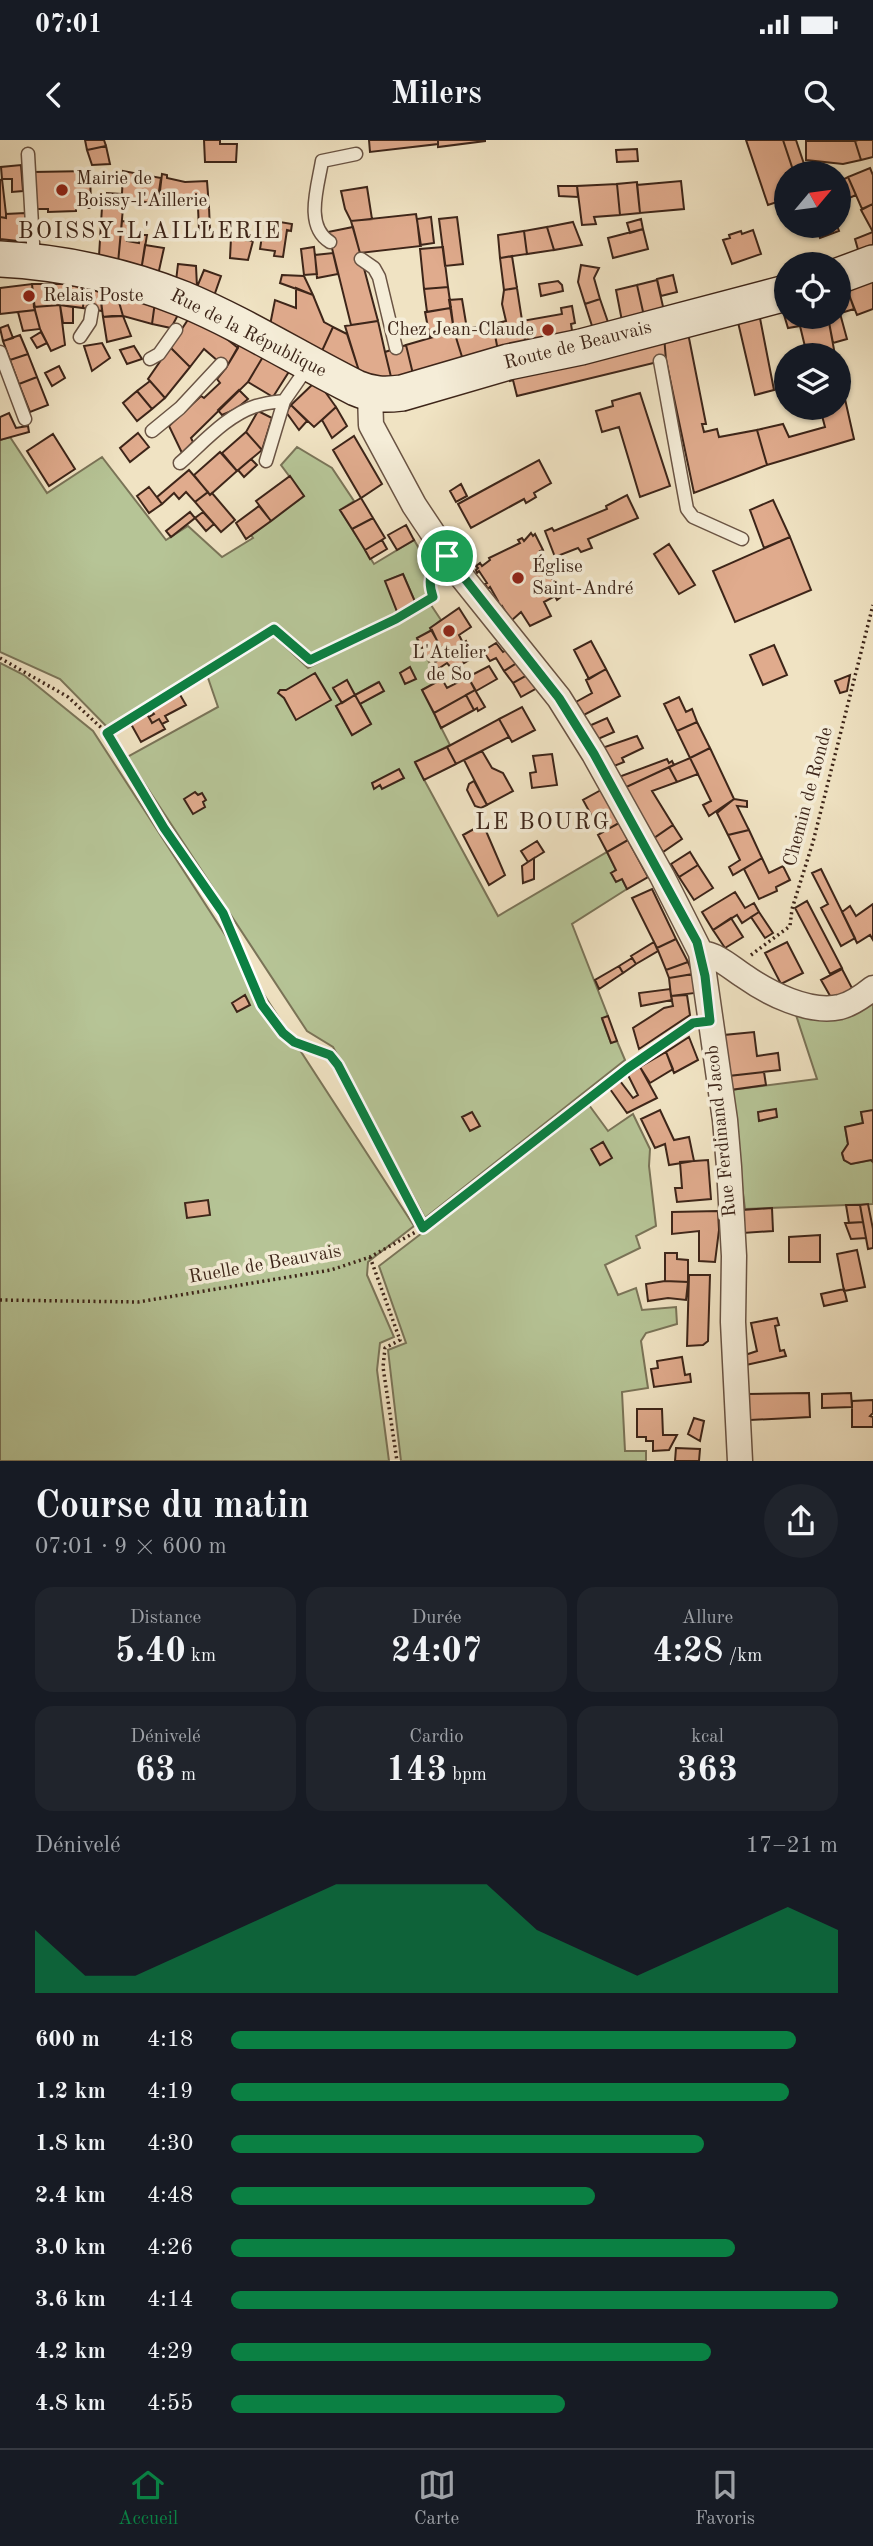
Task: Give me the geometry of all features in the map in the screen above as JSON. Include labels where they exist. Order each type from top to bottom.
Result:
[{"type":"main road","name":"Rue de la République","points":[[17,260],[164,292],[185,315],[239,331],[370,394]]},
{"type":"main road","points":[[851,271],[873,263]]},
{"type":"main road","name":"Route de Beauvais","points":[[370,394],[387,395],[405,385],[580,347],[656,342],[774,298]]},
{"type":"street","name":"Rue Ferdinand Jacob","points":[[370,394],[369,415],[376,436],[414,505],[447,556],[559,698],[600,765],[689,925],[701,953],[725,1120],[729,1167],[740,1461]]},
{"type":"street","points":[[701,953],[716,957],[773,993],[805,1005],[839,1007],[873,988]]},
{"type":"lane","points":[[17,260],[29,154]]},
{"type":"lane","points":[[330,242],[318,230],[315,206],[322,161],[356,154]]},
{"type":"lane","points":[[361,259],[374,268],[379,277],[396,348]]},
{"type":"lane","points":[[80,337],[90,322],[92,310]]},
{"type":"lane","points":[[150,359],[159,354],[185,315]]},
{"type":"lane","points":[[656,342],[687,509],[693,517],[742,539]]},
{"type":"lane","points":[[0,352],[25,419]]},
{"type":"lane","points":[[152,430],[180,408],[221,364]]},
{"type":"lane","points":[[266,461],[284,401],[309,365]]},
{"type":"lane","points":[[180,463],[242,412],[255,406],[284,401]]},
{"type":"path","points":[[107,733],[274,629],[310,660],[396,619],[433,597],[429,576],[447,556]]},
{"type":"path","name":"Chemin de Ronde","points":[[732,968],[790,926],[792,909],[813,842],[873,605]]},
{"type":"path","points":[[0,658],[68,697],[107,733],[164,828],[223,913],[262,1005],[294,1042],[330,1055],[338,1065],[423,1228]]},
{"type":"path","name":"Ruelle de Beauvais","points":[[0,1300],[138,1302],[331,1270],[370,1258],[423,1228],[628,1068],[693,1023],[710,1021]]},
{"type":"path","points":[[370,1258],[401,1340],[385,1348],[383,1367],[397,1461]]},
{"type":"green space","points":[[10,437],[47,493],[102,457],[166,540],[188,526],[222,557],[253,538],[251,535],[304,496],[281,465],[297,447],[332,468],[354,501],[340,510],[374,564],[414,540],[427,562],[424,582],[428,596],[416,604],[403,574],[386,581],[398,614],[313,656],[277,625],[109,729],[60,679],[0,652],[0,440]]},
{"type":"green space","points":[[429,602],[441,620],[432,630],[417,639],[439,681],[422,690],[450,745],[415,763],[498,916],[607,852],[616,870],[611,873],[622,879],[627,889],[572,924],[608,1016],[602,1019],[611,1043],[617,1041],[625,1060],[425,1218],[333,1047],[307,1031],[127,757],[218,707],[207,675],[273,635],[308,668]],"holes":[[[378,682],[383,691],[360,704],[371,724],[352,735],[336,706],[342,703],[334,688],[355,695]]]},
{"type":"green space","points":[[0,663],[24,675],[93,731],[414,1226],[368,1262],[367,1275],[394,1337],[380,1343],[377,1370],[389,1461],[0,1461]]},
{"type":"green space","points":[[873,1001],[873,1112],[861,1112],[863,1123],[845,1127],[848,1144],[842,1154],[844,1160],[851,1164],[871,1160],[873,1162],[873,1204],[745,1209],[730,1090],[817,1079],[795,1012]]},
{"type":"green space","points":[[589,1105],[608,1131],[633,1114],[650,1149],[649,1166],[656,1226],[636,1236],[640,1248],[605,1265],[618,1295],[636,1288],[642,1310],[676,1307],[677,1324],[646,1333],[641,1341],[648,1388],[622,1392],[625,1451],[646,1451],[646,1461],[401,1461],[388,1350],[406,1343],[379,1266]]},
{"type":"building","points":[[85,140],[104,140],[106,146],[87,150]]},
{"type":"building","points":[[204,140],[237,144],[236,162],[205,162]]},
{"type":"building","points":[[369,140],[438,140],[438,144],[370,152]]},
{"type":"building","points":[[438,140],[485,140],[485,141],[438,147]]},
{"type":"building","points":[[746,140],[783,140],[790,161],[774,161],[774,203],[768,205]]},
{"type":"building","points":[[783,140],[796,140],[803,161],[790,161]]},
{"type":"building","points":[[873,140],[873,157],[861,160],[855,141]]},
{"type":"building","points":[[806,141],[855,141],[861,160],[851,162],[806,160]]},
{"type":"building","points":[[106,146],[110,164],[92,165],[87,150]]},
{"type":"building","points":[[637,149],[638,161],[617,162],[616,150]]},
{"type":"building","points":[[21,165],[23,191],[12,192],[12,179],[2,179],[1,167]]},
{"type":"building","points":[[870,168],[873,175],[873,204],[862,209],[851,184],[851,176]]},
{"type":"building","name":"Mairie de Boissy-l'Aillerie","points":[[90,171],[91,208],[48,212],[48,209],[34,209],[33,172]]},
{"type":"building","points":[[123,171],[161,178],[157,205],[125,197],[123,208],[106,207],[107,193],[122,194]]},
{"type":"building","points":[[162,174],[167,175],[167,178],[185,182],[207,181],[209,207],[186,208],[159,199]]},
{"type":"building","points":[[2,179],[6,218],[0,217]]},
{"type":"building","points":[[681,181],[684,209],[640,213],[637,185]]},
{"type":"building","points":[[637,182],[640,213],[620,215],[617,184]]},
{"type":"building","points":[[617,184],[620,215],[594,217],[596,224],[582,225],[577,186]]},
{"type":"building","points":[[851,184],[856,195],[851,197]]},
{"type":"building","points":[[558,186],[577,186],[578,197],[559,196]]},
{"type":"building","points":[[367,187],[372,219],[351,221],[341,191]]},
{"type":"building","points":[[873,204],[873,232],[861,210]]},
{"type":"building","points":[[102,207],[123,208],[118,263],[99,256]]},
{"type":"building","points":[[198,207],[209,207],[210,230],[199,230]]},
{"type":"building","points":[[25,213],[27,242],[0,239],[0,217]]},
{"type":"building","points":[[416,214],[421,246],[360,253],[351,221]]},
{"type":"building","points":[[431,217],[434,243],[420,245],[417,219]]},
{"type":"building","points":[[457,217],[463,264],[445,266],[439,219]]},
{"type":"building","points":[[641,219],[643,229],[630,233],[627,223]]},
{"type":"building","points":[[268,220],[292,224],[291,231],[287,230],[283,257],[274,256],[275,251],[260,249],[262,236],[266,237]]},
{"type":"building","points":[[122,221],[129,222],[127,241],[139,243],[140,235],[147,235],[141,271],[118,263]]},
{"type":"building","points":[[573,222],[582,245],[554,250],[547,227]]},
{"type":"building","points":[[353,227],[378,321],[351,325],[328,232]]},
{"type":"building","points":[[547,227],[554,250],[527,254],[524,231]]},
{"type":"building","points":[[643,229],[648,249],[613,258],[608,238]]},
{"type":"building","points":[[753,230],[761,254],[732,264],[723,240],[741,231],[742,234]]},
{"type":"building","points":[[524,231],[527,254],[500,258],[498,235]]},
{"type":"building","points":[[873,232],[873,250],[859,253],[855,239]]},
{"type":"building","points":[[231,238],[253,241],[248,260],[230,258]]},
{"type":"building","points":[[145,245],[164,248],[158,275],[141,271]]},
{"type":"building","points":[[314,247],[317,274],[304,275],[301,249]]},
{"type":"building","points":[[443,247],[448,287],[424,289],[420,249]]},
{"type":"building","points":[[333,253],[338,274],[317,278],[315,255]]},
{"type":"building","points":[[512,256],[517,288],[504,290],[500,258]]},
{"type":"building","points":[[178,264],[196,266],[197,287],[176,281]]},
{"type":"building","points":[[581,265],[599,268],[594,278],[600,299],[585,304],[578,282]]},
{"type":"building","points":[[204,270],[221,276],[214,296],[197,287]]},
{"type":"building","points":[[282,275],[304,276],[313,295],[280,283]]},
{"type":"building","points":[[673,275],[677,292],[661,296],[657,279]]},
{"type":"building","points":[[873,277],[873,309],[857,315],[851,300],[851,285]]},
{"type":"building","points":[[657,280],[664,311],[644,316],[637,285]]},
{"type":"building","points":[[558,281],[563,291],[541,296],[539,284]]},
{"type":"building","points":[[32,284],[66,284],[84,288],[83,308],[60,305],[34,307]]},
{"type":"building","points":[[32,284],[35,310],[0,314],[0,288]]},
{"type":"building","points":[[637,285],[644,316],[622,321],[616,290]]},
{"type":"building","points":[[448,287],[451,308],[427,312],[424,289]]},
{"type":"building","points":[[84,288],[100,292],[102,311],[83,308]]},
{"type":"building","points":[[296,288],[313,295],[324,322],[333,327],[321,353],[270,325],[275,300],[296,308]]},
{"type":"building","points":[[517,288],[526,346],[498,351],[493,324],[506,321],[502,304],[504,290]]},
{"type":"building","points":[[100,292],[117,295],[123,316],[103,317]]},
{"type":"building","points":[[117,295],[155,302],[152,324],[123,316]]},
{"type":"building","points":[[462,299],[467,329],[454,331],[449,300]]},
{"type":"building","points":[[600,299],[609,325],[593,329],[585,304]]},
{"type":"building","points":[[155,302],[180,311],[171,328],[152,324]]},
{"type":"building","points":[[60,305],[65,345],[51,351],[40,329],[34,307]]},
{"type":"building","points":[[60,305],[73,307],[73,323],[63,323]]},
{"type":"building","name":"Chez Jean-Claude","points":[[572,306],[575,323],[571,324],[573,337],[526,346],[522,321],[562,314],[561,308]]},
{"type":"building","points":[[451,308],[454,331],[430,338],[425,312]]},
{"type":"building","points":[[35,310],[40,329],[23,331],[18,312]]},
{"type":"building","points":[[759,313],[774,390],[755,395],[737,318]]},
{"type":"building","points":[[191,315],[202,319],[238,348],[226,368],[204,349],[190,367],[170,347]]},
{"type":"building","points":[[123,316],[131,336],[107,342],[103,317]]},
{"type":"building","points":[[378,321],[392,381],[376,379],[359,371],[345,326]]},
{"type":"building","points":[[493,324],[498,351],[463,360],[454,331]]},
{"type":"building","points":[[8,325],[13,338],[3,341],[0,328]]},
{"type":"building","points":[[333,327],[347,334],[359,371],[321,353]]},
{"type":"building","points":[[687,328],[706,424],[702,424],[704,432],[717,429],[719,437],[757,430],[767,465],[694,493],[666,360],[664,336]]},
{"type":"building","points":[[801,329],[830,329],[833,343],[804,343]]},
{"type":"building","points":[[830,329],[844,329],[847,339],[833,343]]},
{"type":"building","points":[[454,331],[463,360],[413,374],[406,345]]},
{"type":"building","points":[[41,332],[47,343],[37,348],[31,338]]},
{"type":"building","points":[[20,335],[28,354],[10,360],[3,341]]},
{"type":"building","points":[[664,336],[666,360],[517,396],[513,380],[510,381],[509,373]]},
{"type":"building","points":[[242,340],[264,355],[248,382],[191,438],[193,442],[182,453],[169,426],[201,396],[204,398],[220,383],[217,379]]},
{"type":"building","points":[[102,343],[110,358],[92,371],[84,346]]},
{"type":"building","points":[[406,345],[413,374],[392,381],[385,352]]},
{"type":"building","points":[[134,346],[142,359],[127,364],[120,350]]},
{"type":"building","points":[[170,347],[190,367],[165,398],[148,379]]},
{"type":"building","points":[[28,354],[37,377],[19,384],[10,360]]},
{"type":"building","points":[[264,355],[290,370],[273,397],[248,382]]},
{"type":"building","points":[[59,366],[65,378],[52,386],[45,373]]},
{"type":"building","points":[[37,377],[48,405],[30,412],[19,384]]},
{"type":"building","points":[[150,381],[165,398],[152,409],[137,391]]},
{"type":"building","points":[[314,383],[321,386],[336,407],[314,427],[291,405]]},
{"type":"building","points":[[239,390],[248,399],[236,409],[222,415],[218,410]]},
{"type":"building","points":[[137,391],[152,409],[137,421],[123,403]]},
{"type":"building","points":[[640,393],[670,486],[640,497],[619,427],[602,432],[596,411],[613,406],[612,401]]},
{"type":"building","points":[[291,405],[307,421],[299,430],[286,412]]},
{"type":"building","points":[[336,407],[347,426],[332,438],[322,420]]},
{"type":"building","points":[[258,411],[272,418],[262,450],[246,432]]},
{"type":"building","points":[[9,413],[16,428],[28,426],[29,432],[0,440],[0,417]]},
{"type":"building","points":[[823,420],[850,420],[854,439],[767,465],[757,430],[783,424],[789,437],[825,427]]},
{"type":"building","points":[[246,432],[262,450],[237,471],[222,453]]},
{"type":"building","points":[[138,433],[149,447],[130,462],[120,448]]},
{"type":"building","points":[[53,434],[75,469],[49,486],[27,451]]},
{"type":"building","points":[[354,436],[382,484],[361,498],[333,450]]},
{"type":"building","points":[[220,452],[237,471],[210,495],[194,475]]},
{"type":"building","points":[[251,459],[257,465],[244,477],[238,470]]},
{"type":"building","points":[[539,460],[551,483],[534,493],[536,497],[526,503],[524,499],[471,528],[458,504]]},
{"type":"building","points":[[189,470],[208,492],[195,502],[186,492],[179,499],[174,493],[162,504],[157,497]]},
{"type":"building","points":[[290,476],[304,496],[271,521],[256,501]]},
{"type":"building","points":[[461,484],[467,496],[456,502],[450,491]]},
{"type":"building","points":[[149,487],[162,504],[149,513],[137,496]]},
{"type":"building","points":[[208,492],[210,495],[212,493],[235,520],[221,532],[195,502]]},
{"type":"building","points":[[627,495],[638,518],[588,539],[592,548],[581,552],[578,548],[555,557],[545,531],[552,528],[554,531],[607,509],[606,506]]},
{"type":"building","points":[[361,498],[373,518],[352,529],[340,510]]},
{"type":"building","points":[[773,500],[790,537],[764,548],[750,510]]},
{"type":"building","points":[[259,506],[271,521],[246,539],[236,523]]},
{"type":"building","points":[[190,512],[195,518],[171,537],[166,531]]},
{"type":"building","points":[[203,512],[214,524],[206,531],[195,518]]},
{"type":"building","points":[[373,518],[385,538],[365,550],[352,529]]},
{"type":"building","points":[[406,525],[414,540],[397,550],[388,535]]},
{"type":"building","name":"Église Saint-André","points":[[531,533],[533,536],[535,534],[543,550],[540,551],[546,565],[549,564],[549,571],[557,589],[560,588],[562,593],[557,600],[555,596],[544,602],[551,616],[530,626],[521,612],[511,621],[502,606],[499,608],[490,587],[488,589],[479,571],[477,573],[476,566],[480,563],[482,566],[489,558],[520,543],[518,540],[522,538],[524,541]]},
{"type":"building","points":[[790,537],[811,590],[735,622],[713,571]]},
{"type":"building","points":[[382,540],[387,549],[370,559],[365,550]]},
{"type":"building","points":[[669,544],[695,585],[679,594],[654,554]]},
{"type":"building","points":[[403,574],[416,604],[398,614],[385,581]]},
{"type":"building","points":[[459,608],[471,627],[459,635],[463,643],[449,653],[447,649],[443,651],[430,628]]},
{"type":"building","points":[[432,630],[441,649],[427,657],[417,638]]},
{"type":"building","points":[[466,641],[474,657],[464,663],[456,648]]},
{"type":"building","points":[[591,641],[606,669],[589,679],[574,650]]},
{"type":"building","points":[[496,643],[503,652],[508,649],[520,661],[504,671],[496,658],[490,661],[483,651]]},
{"type":"building","points":[[774,645],[787,675],[763,685],[750,655]]},
{"type":"building","points":[[456,648],[464,663],[453,670],[447,663],[438,669],[435,662]]},
{"type":"building","points":[[520,661],[531,673],[513,683],[504,671]]},
{"type":"building","points":[[489,666],[497,679],[476,691],[468,677]]},
{"type":"building","points":[[410,667],[416,679],[405,684],[400,673]]},
{"type":"building","points":[[606,669],[620,696],[582,716],[574,703],[592,693],[586,680]]},
{"type":"building","points":[[315,673],[331,700],[296,720],[284,698],[278,693]]},
{"type":"building","points":[[529,674],[537,688],[521,697],[513,683]]},
{"type":"building","points":[[850,675],[847,691],[840,693],[835,681]]},
{"type":"building","points":[[468,677],[475,690],[434,713],[422,690],[442,679],[447,688]]},
{"type":"building","points":[[347,680],[355,695],[342,703],[333,688]]},
{"type":"building","points":[[379,682],[384,691],[360,704],[355,695]]},
{"type":"building","points":[[475,690],[485,707],[478,711],[477,708],[474,710],[466,695]]},
{"type":"building","points":[[179,693],[186,705],[165,716],[168,721],[162,724],[159,719],[152,723],[149,717],[154,714],[150,709]]},
{"type":"building","points":[[355,695],[371,724],[352,735],[336,706]]},
{"type":"building","points":[[466,695],[474,710],[441,728],[434,713]]},
{"type":"building","points":[[679,697],[686,712],[692,709],[697,722],[677,731],[664,704]]},
{"type":"building","points":[[522,707],[535,730],[512,742],[499,719]]},
{"type":"building","points":[[147,714],[152,723],[159,719],[165,729],[141,742],[131,724]]},
{"type":"building","points":[[607,718],[614,732],[598,739],[589,726]]},
{"type":"building","points":[[499,719],[509,737],[456,764],[447,747]]},
{"type":"building","points":[[697,722],[710,748],[690,758],[677,731]]},
{"type":"building","points":[[637,736],[643,748],[622,758],[624,762],[609,768],[599,749]]},
{"type":"building","points":[[447,747],[456,764],[424,780],[415,762]]},
{"type":"building","points":[[710,748],[734,799],[709,816],[703,805],[711,801],[690,758]]},
{"type":"building","points":[[482,751],[492,768],[503,773],[513,791],[487,805],[464,760]]},
{"type":"building","points":[[552,754],[557,785],[532,788],[530,773],[536,772],[533,756]]},
{"type":"building","points":[[690,758],[698,774],[677,782],[669,767]]},
{"type":"building","points":[[667,759],[674,765],[622,789],[616,778]]},
{"type":"building","points":[[669,767],[677,782],[652,791],[673,825],[654,838],[622,789]]},
{"type":"building","points":[[399,769],[404,778],[382,789],[380,785],[374,789],[372,783]]},
{"type":"building","points":[[474,781],[487,805],[481,808],[475,806],[467,790],[469,784]]},
{"type":"building","points":[[601,790],[619,823],[601,833],[583,800]]},
{"type":"building","points":[[195,792],[198,795],[202,793],[206,800],[203,802],[205,807],[193,814],[184,799]]},
{"type":"building","points":[[734,799],[747,801],[747,807],[737,806],[749,830],[728,835],[717,813]]},
{"type":"building","points":[[619,823],[628,840],[607,852],[598,835]]},
{"type":"building","points":[[483,824],[505,875],[489,885],[463,835]]},
{"type":"building","points":[[673,825],[682,839],[663,852],[654,838]]},
{"type":"building","points":[[749,830],[762,858],[733,875],[729,867],[740,860],[728,835]]},
{"type":"building","points":[[628,840],[648,877],[627,889],[622,879],[616,882],[611,873],[616,870],[607,852]]},
{"type":"building","points":[[537,841],[544,852],[528,862],[521,851]]},
{"type":"building","points":[[690,852],[698,865],[679,877],[671,864]]},
{"type":"building","points":[[534,858],[534,879],[523,883],[522,866]]},
{"type":"building","points":[[762,858],[769,873],[783,866],[790,880],[776,887],[777,891],[759,899],[744,869]]},
{"type":"building","points":[[698,865],[713,888],[694,900],[679,877]]},
{"type":"building","points":[[821,869],[855,938],[841,946],[821,908],[828,904],[812,873]]},
{"type":"building","points":[[652,889],[676,939],[657,948],[632,898]]},
{"type":"building","points":[[735,892],[745,908],[754,903],[759,912],[742,923],[737,915],[713,930],[702,912]]},
{"type":"building","points":[[807,901],[842,968],[830,974],[795,908]]},
{"type":"building","points":[[873,904],[873,940],[870,935],[857,943],[842,912],[850,906],[856,916]]},
{"type":"building","points":[[759,912],[773,933],[765,938],[751,917]]},
{"type":"building","points":[[731,918],[743,937],[725,948],[713,930]]},
{"type":"building","points":[[676,939],[688,962],[666,970],[657,948]]},
{"type":"building","points":[[654,942],[658,951],[636,964],[631,956]]},
{"type":"building","points":[[787,942],[803,973],[781,984],[765,953]]},
{"type":"building","points":[[632,958],[636,964],[623,973],[619,966]]},
{"type":"building","points":[[688,962],[693,974],[669,978],[666,970]]},
{"type":"building","points":[[619,966],[623,973],[599,989],[595,980]]},
{"type":"building","points":[[842,969],[853,990],[833,1001],[821,980]]},
{"type":"building","points":[[693,974],[695,993],[671,996],[669,978]]},
{"type":"building","points":[[670,989],[672,1000],[641,1006],[639,993]]},
{"type":"building","points":[[245,995],[250,1005],[237,1012],[232,1003]]},
{"type":"building","points":[[687,995],[690,1015],[639,1049],[633,1028],[664,1008],[673,1006],[671,996]]},
{"type":"building","points":[[608,1016],[617,1041],[611,1043],[602,1018]]},
{"type":"building","points":[[754,1032],[757,1056],[778,1053],[780,1070],[729,1076],[724,1035]]},
{"type":"building","points":[[689,1037],[698,1060],[674,1073],[666,1052]]},
{"type":"building","points":[[666,1052],[673,1069],[650,1083],[640,1067]]},
{"type":"building","points":[[640,1067],[657,1098],[627,1113],[610,1089],[620,1081],[633,1098],[638,1095],[628,1075]]},
{"type":"building","points":[[764,1072],[766,1085],[730,1090],[729,1076]]},
{"type":"building","points":[[776,1109],[777,1117],[759,1121],[758,1112]]},
{"type":"building","points":[[660,1110],[674,1140],[689,1137],[694,1161],[669,1165],[665,1144],[655,1148],[641,1119]]},
{"type":"building","points":[[873,1110],[873,1162],[871,1160],[851,1164],[844,1160],[842,1153],[848,1144],[845,1127],[863,1123],[861,1112]]},
{"type":"building","points":[[472,1112],[480,1126],[470,1131],[462,1117]]},
{"type":"building","points":[[603,1142],[612,1158],[600,1165],[591,1149]]},
{"type":"building","points":[[708,1160],[711,1199],[677,1202],[675,1188],[682,1188],[680,1162]]},
{"type":"building","points":[[208,1200],[210,1215],[187,1218],[185,1203]]},
{"type":"building","points":[[868,1204],[873,1229],[873,1248],[868,1249],[860,1205]]},
{"type":"building","points":[[846,1205],[860,1205],[863,1222],[849,1223]]},
{"type":"building","points":[[772,1208],[773,1231],[743,1233],[742,1210]]},
{"type":"building","points":[[718,1211],[719,1230],[715,1262],[699,1261],[699,1231],[672,1234],[672,1212]]},
{"type":"building","points":[[863,1222],[866,1238],[851,1239],[845,1223]]},
{"type":"building","points":[[820,1235],[820,1262],[789,1262],[789,1237]]},
{"type":"building","points":[[857,1250],[865,1287],[844,1291],[837,1254]]},
{"type":"building","points":[[665,1253],[677,1253],[677,1259],[688,1260],[688,1282],[665,1281]]},
{"type":"building","points":[[689,1275],[710,1275],[708,1341],[703,1345],[687,1346]]},
{"type":"building","points":[[688,1282],[686,1300],[668,1298],[648,1301],[646,1284]]},
{"type":"building","points":[[844,1289],[847,1301],[824,1306],[821,1294]]},
{"type":"building","points":[[777,1318],[779,1325],[775,1326],[780,1351],[784,1350],[786,1356],[746,1365],[745,1355],[757,1351],[751,1323]]},
{"type":"building","points":[[682,1357],[685,1375],[690,1374],[691,1382],[654,1387],[651,1369],[658,1368],[657,1361]]},
{"type":"building","points":[[809,1393],[810,1417],[750,1420],[748,1394]]},
{"type":"building","points":[[851,1393],[852,1407],[822,1408],[822,1394]]},
{"type":"building","points":[[873,1400],[873,1413],[870,1416],[873,1417],[873,1427],[852,1427],[852,1401]]},
{"type":"building","points":[[637,1409],[662,1409],[663,1435],[677,1435],[669,1450],[653,1451],[653,1441],[646,1441],[646,1437],[637,1437]]},
{"type":"building","points":[[694,1418],[704,1421],[700,1441],[688,1434]]},
{"type":"building","points":[[676,1448],[700,1449],[699,1461],[675,1461]]},
{"type":"place","name":"Mairie de Boissy-l'Aillerie","points":[[62,190]]},
{"type":"place","name":"Relais Poste","points":[[29,296]]},
{"type":"place","name":"Chez Jean-Claude","points":[[548,330]]},
{"type":"place","name":"Église Saint-André","points":[[518,578]]},
{"type":"place","name":"L'Atelier de So","points":[[449,631]]},
{"type":"district","name":"BOISSY-L'AILLERIE","points":[[150,231]]},
{"type":"district","name":"LE BOURG","points":[[543,822]]},
{"type":"route","points":[[447,556],[559,698],[594,754],[697,942],[705,976],[710,1021],[693,1023],[628,1068],[423,1228],[338,1065],[330,1055],[294,1042],[283,1033],[262,1005],[223,913],[164,828],[107,733],[274,629],[310,660],[396,619],[433,597],[429,576],[447,556]]}]
